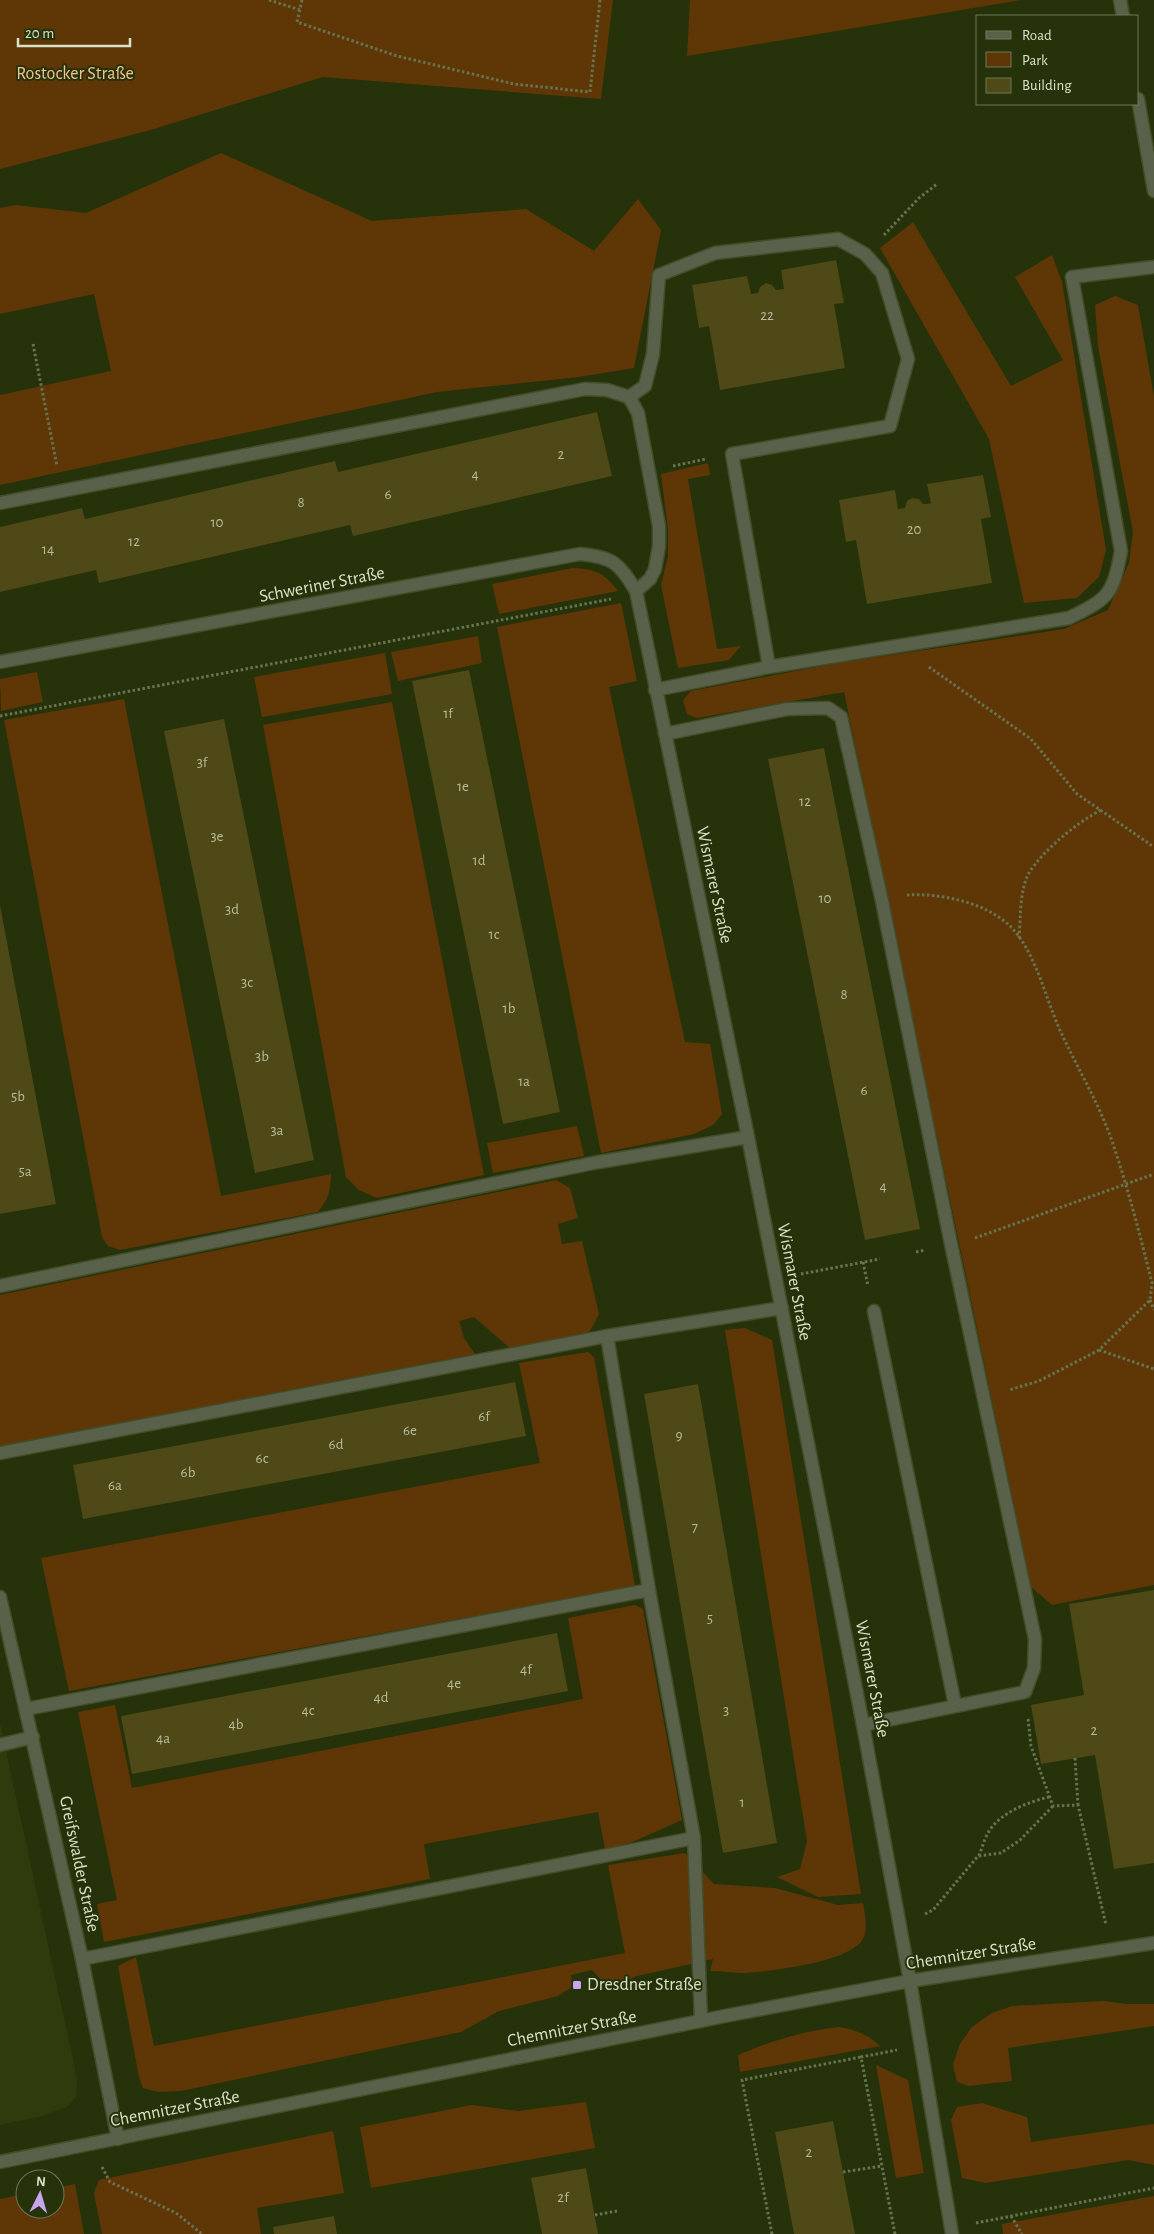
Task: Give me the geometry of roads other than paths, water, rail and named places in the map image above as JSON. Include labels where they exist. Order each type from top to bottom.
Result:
[{"type":"street","points":[[1120,0],[1123,15]]},
{"type":"street","points":[[1139,105],[1154,191]]},
{"type":"street","points":[[629,397],[645,386],[653,354],[659,275],[715,253],[838,240],[865,254],[882,273],[908,359],[890,426],[732,454],[769,667]]},
{"type":"street","points":[[655,690],[769,667],[1069,618],[1099,603],[1116,581],[1121,551],[1072,277],[1154,267]]},
{"type":"street","points":[[0,503],[585,389],[607,390],[629,397],[638,413],[659,526],[659,546],[655,568],[650,579],[636,591]]},
{"type":"street","name":"Schweriner Straße","points":[[0,662],[580,554],[601,556],[621,567],[636,591]]},
{"type":"street","name":"Wismarer Straße","points":[[636,591],[782,1308],[863,1725],[910,1981]]},
{"type":"street","points":[[665,734],[787,709],[828,708],[841,717],[882,901],[951,1244],[1035,1639],[1034,1668],[1025,1692],[863,1725]]},
{"type":"street","points":[[0,1286],[593,1163],[748,1137]]},
{"type":"street","points":[[0,1453],[608,1336],[782,1308]]},
{"type":"street","points":[[874,1311],[955,1706]]},
{"type":"street","points":[[608,1336],[649,1590],[694,1838],[701,2021]]},
{"type":"street","points":[[26,1709],[649,1590]]},
{"type":"street","name":"Greifswalder Straße","points":[[0,1597],[82,1959],[118,2139]]},
{"type":"street","points":[[0,1745],[33,1737]]},
{"type":"street","points":[[82,1959],[694,1838]]},
{"type":"street","name":"Chemnitzer Straße","points":[[0,2162],[701,2021],[910,1981],[1154,1943]]},
{"type":"street","points":[[910,1981],[951,2231]]},
{"type":"place","name":"Dresdner Straße","points":[[577,1985]]},
{"type":"park label","name":"Rostocker Straße","points":[[75,74]]}]
